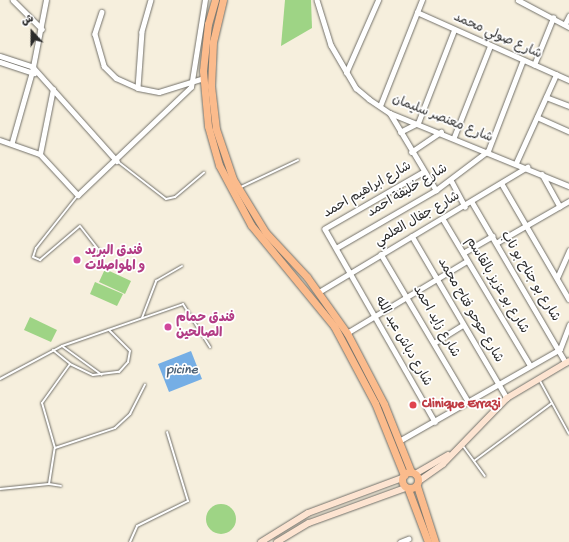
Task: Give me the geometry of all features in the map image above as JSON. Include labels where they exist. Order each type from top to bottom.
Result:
[{"type":"main road","points":[[215,0],[208,24],[204,78],[212,142],[233,196],[258,234],[334,326],[375,403],[428,542]]},
{"type":"main road","points":[[223,0],[213,42],[212,100],[223,153],[237,189],[266,233],[319,292],[347,333],[372,378],[418,484],[435,542]]},
{"type":"main road","points":[[403,477],[413,473]]},
{"type":"main road","points":[[407,488],[418,484]]},
{"type":"street","points":[[13,0],[42,29]]},
{"type":"street","points":[[12,142],[42,29],[46,0]]},
{"type":"street","points":[[138,88],[142,32],[151,0]]},
{"type":"street","points":[[0,140],[12,142],[40,154],[78,195],[117,161],[195,81],[200,21],[205,0]]},
{"type":"street","name":"شارع معنصر سليمان","points":[[317,0],[323,30],[346,73],[361,93],[390,113],[454,137],[569,186]]},
{"type":"street","points":[[346,73],[378,0]]},
{"type":"street","points":[[380,106],[422,0]]},
{"type":"street","points":[[518,0],[567,26],[569,16]]},
{"type":"street","points":[[102,12],[95,34],[104,66],[116,78],[138,88],[159,92],[204,78]]},
{"type":"street","name":"شارع صولي محمد","points":[[417,12],[454,30],[569,80]]},
{"type":"street","points":[[534,65],[553,18]]},
{"type":"street","points":[[200,21],[208,24]]},
{"type":"street","points":[[400,132],[418,123],[454,30]]},
{"type":"street","points":[[454,137],[490,46]]},
{"type":"street","points":[[0,56],[40,74],[117,161]]},
{"type":"street","points":[[488,151],[523,60]]},
{"type":"street","points":[[0,62],[32,70]]},
{"type":"street","points":[[516,163],[556,75]]},
{"type":"street","points":[[40,154],[53,90]]},
{"type":"street","points":[[546,97],[569,106]]},
{"type":"street","points":[[390,113],[411,152],[436,190]]},
{"type":"street","points":[[537,117],[569,131]]},
{"type":"street","points":[[411,152],[441,132]]},
{"type":"street","name":"شارع خليفة احمد","points":[[336,248],[436,190],[488,151]]},
{"type":"street","name":"شارع جفال العلمي","points":[[319,292],[381,254],[466,206],[527,167]]},
{"type":"street","name":"شارع ابراهيم احمد","points":[[350,273],[326,226],[424,172]]},
{"type":"street","points":[[542,174],[560,206]]},
{"type":"street","points":[[451,180],[466,206]]},
{"type":"street","points":[[502,184],[569,299]]},
{"type":"street","name":"شارع بو جناح بو ناب","points":[[472,202],[568,362]]},
{"type":"street","points":[[496,243],[569,202]]},
{"type":"street","name":"شارع بو عزيز بالقاسم","points":[[443,219],[530,365]]},
{"type":"street","name":"شارع حوحو فتاح محمد","points":[[412,236],[507,398]]},
{"type":"street","points":[[463,253],[492,236]]},
{"type":"street","points":[[557,278],[569,251]]},
{"type":"street","name":"شارع زايد احمد","points":[[381,254],[468,401]]},
{"type":"street","points":[[347,333],[467,261]]},
{"type":"street","name":"شارع دباش عبد الله","points":[[350,273],[435,422]]},
{"type":"street","points":[[434,343],[463,325]]},
{"type":"street","points":[[399,441],[435,422],[468,401],[560,349],[569,325]]},
{"type":"street","points":[[418,484],[443,464],[451,453],[507,398],[568,362]]},
{"type":"street","points":[[413,473],[451,453]]},
{"type":"street","points":[[261,542],[308,513],[403,477]]},
{"type":"street","points":[[277,542],[309,523],[407,488]]},
{"type":"street","points":[[400,542],[408,539]]},
{"type":"lane","points":[[237,189],[298,160]]},
{"type":"lane","points":[[117,161],[166,199],[175,197],[204,173]]},
{"type":"lane","points":[[78,195],[36,248],[33,257],[40,260],[80,226],[101,253]]},
{"type":"lane","points":[[142,318],[156,281],[182,266]]},
{"type":"lane","points":[[0,379],[62,346],[184,304],[210,347]]},
{"type":"lane","points":[[53,350],[70,364],[93,375],[119,372],[131,356],[124,344],[108,330]]},
{"type":"lane","points":[[62,346],[70,354],[102,375]]},
{"type":"lane","points":[[66,360],[70,354]]},
{"type":"lane","points":[[49,484],[55,448],[42,403],[70,364]]},
{"type":"lane","points":[[538,379],[569,434]]},
{"type":"lane","points":[[55,448],[114,428],[130,414],[145,385]]},
{"type":"lane","points":[[474,461],[552,403]]},
{"type":"lane","points":[[130,542],[137,526],[188,501],[167,432]]},
{"type":"lane","points":[[461,444],[484,476]]},
{"type":"lane","points":[[0,489],[49,484],[61,486]]},
{"type":"green space","points":[[285,0],[311,0],[312,28],[281,46]]},
{"type":"green space","points":[[105,269],[131,281],[125,294],[99,282]]},
{"type":"green space","points":[[95,282],[123,294],[117,306],[90,294]]},
{"type":"green space","points":[[30,317],[57,330],[51,342],[24,330]]},
{"type":"green space","points":[[221,504],[232,508],[236,519],[232,530],[221,534],[210,530],[206,519],[210,508]]},
{"type":"water","name":"picine","points":[[191,351],[202,379],[169,392],[158,364]]},
{"type":"place","name":"فندق البريد و المواصلات","points":[[77,260]]},
{"type":"place","name":"فندق حمام الصالحين","points":[[168,327]]},
{"type":"place","name":"Clinique Errazi","points":[[413,405]]}]
